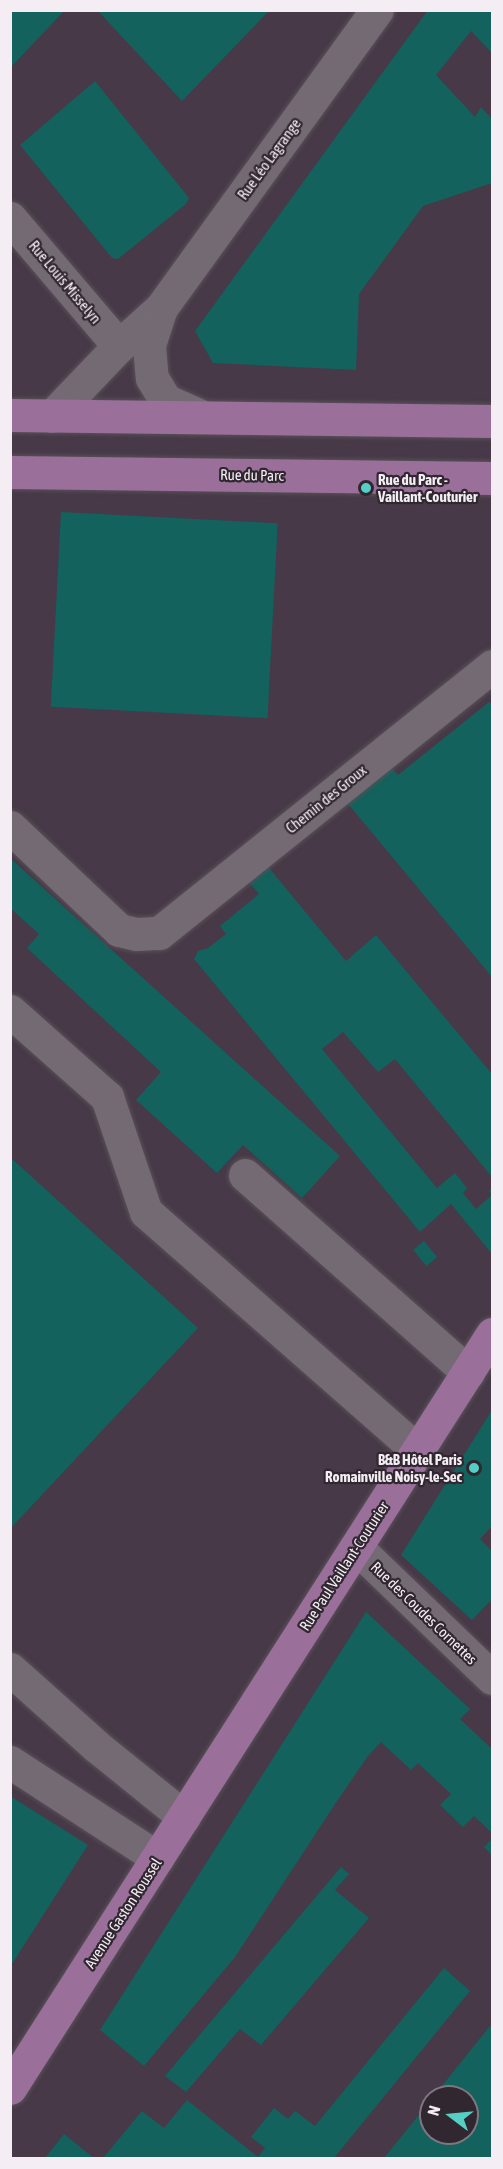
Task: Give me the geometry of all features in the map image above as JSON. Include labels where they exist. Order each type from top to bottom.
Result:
[{"type":"main road","points":[[10,415],[492,421]]},
{"type":"main road","name":"Rue du Parc","points":[[10,472],[492,478]]},
{"type":"main road","name":"Rue Paul Vaillant-Couturier","points":[[235,1737],[492,1334]]},
{"type":"main road","name":"Avenue Gaston Roussel","points":[[10,2088],[235,1737]]},
{"type":"street","name":"Rue Léo Lagrange","points":[[161,308],[377,10]]},
{"type":"street","name":"Rue Louis Misselyn","points":[[10,218],[119,346]]},
{"type":"street","points":[[52,416],[119,346],[161,308]]},
{"type":"street","points":[[161,308],[149,346],[152,378],[165,400],[203,417]]},
{"type":"street","name":"Chemin des Groux","points":[[10,827],[119,930],[137,934],[159,933],[492,666]]},
{"type":"street","points":[[10,1011],[106,1097],[146,1212],[418,1450]]},
{"type":"street","points":[[245,1174],[468,1372]]},
{"type":"street","name":"Rue des Coudes Cornettes","points":[[356,1547],[492,1678]]},
{"type":"street","points":[[10,1668],[96,1746],[184,1817]]},
{"type":"street","points":[[10,1762],[158,1858]]},
{"type":"shaded area","points":[[11,11],[492,11],[492,2158],[11,2158]]},
{"type":"building","points":[[10,10],[65,10],[10,68]]},
{"type":"building","points":[[97,10],[270,10],[182,101]]},
{"type":"building","points":[[428,10],[492,10],[492,53],[471,31],[436,75],[475,117],[481,107],[492,119],[492,183],[423,206],[359,294],[356,370],[213,363],[195,331]]},
{"type":"building","points":[[95,81],[189,198],[186,204],[118,259],[112,258],[20,145]]},
{"type":"building","points":[[61,512],[278,523],[267,718],[51,707]]},
{"type":"building","points":[[489,702],[492,705],[492,977],[344,799],[388,763],[398,775]]},
{"type":"building","points":[[10,858],[340,1156],[302,1198],[243,1145],[217,1173],[136,1100],[161,1072],[27,948],[39,934],[10,908]]},
{"type":"building","points":[[264,862],[346,961],[376,935],[492,1074],[492,1177],[395,1059],[378,1072],[343,1032],[322,1049],[437,1188],[455,1173],[467,1188],[463,1193],[476,1209],[492,1195],[492,1254],[451,1204],[420,1232],[194,959],[198,951],[208,948],[226,934],[220,926],[259,894],[245,878]]},
{"type":"building","points":[[10,1157],[198,1328],[10,1529]]},
{"type":"building","points":[[424,1241],[437,1257],[426,1266],[413,1250]]},
{"type":"building","name":"B&B Hôtel Paris Romainville Noisy-le-Sec","points":[[492,1410],[492,1526],[480,1539],[492,1551],[492,1599],[472,1620],[401,1555]]},
{"type":"building","points":[[366,1612],[470,1709],[460,1719],[492,1749],[492,1833],[474,1816],[463,1827],[440,1805],[451,1794],[418,1763],[411,1770],[381,1742],[368,1756],[337,1801],[235,1957],[144,2066],[100,2030]]},
{"type":"building","points":[[10,1796],[88,1845],[10,1967]]},
{"type":"building","points":[[492,1839],[492,1855],[484,1847]]},
{"type":"building","points":[[341,1867],[349,1874],[335,1890],[369,1918],[261,2045],[240,2029],[186,2092],[165,2076]]},
{"type":"building","points":[[444,1968],[470,1991],[334,2158],[103,2158],[142,2111],[164,2128],[187,2100],[258,2157],[265,2148],[251,2137],[274,2108],[288,2119],[295,2111],[315,2126]]},
{"type":"building","points":[[490,2026],[492,2028],[492,2158],[384,2158],[419,2115],[419,2145],[479,2145],[479,2085],[443,2085]]},
{"type":"building","points":[[64,2134],[94,2158],[45,2158]]},
{"type":"place","name":"Rue du Parc - Vaillant-Couturier","points":[[366,488]]},
{"type":"place","name":"B&B Hôtel Paris Romainville Noisy-le-Sec","points":[[474,1468]]}]
